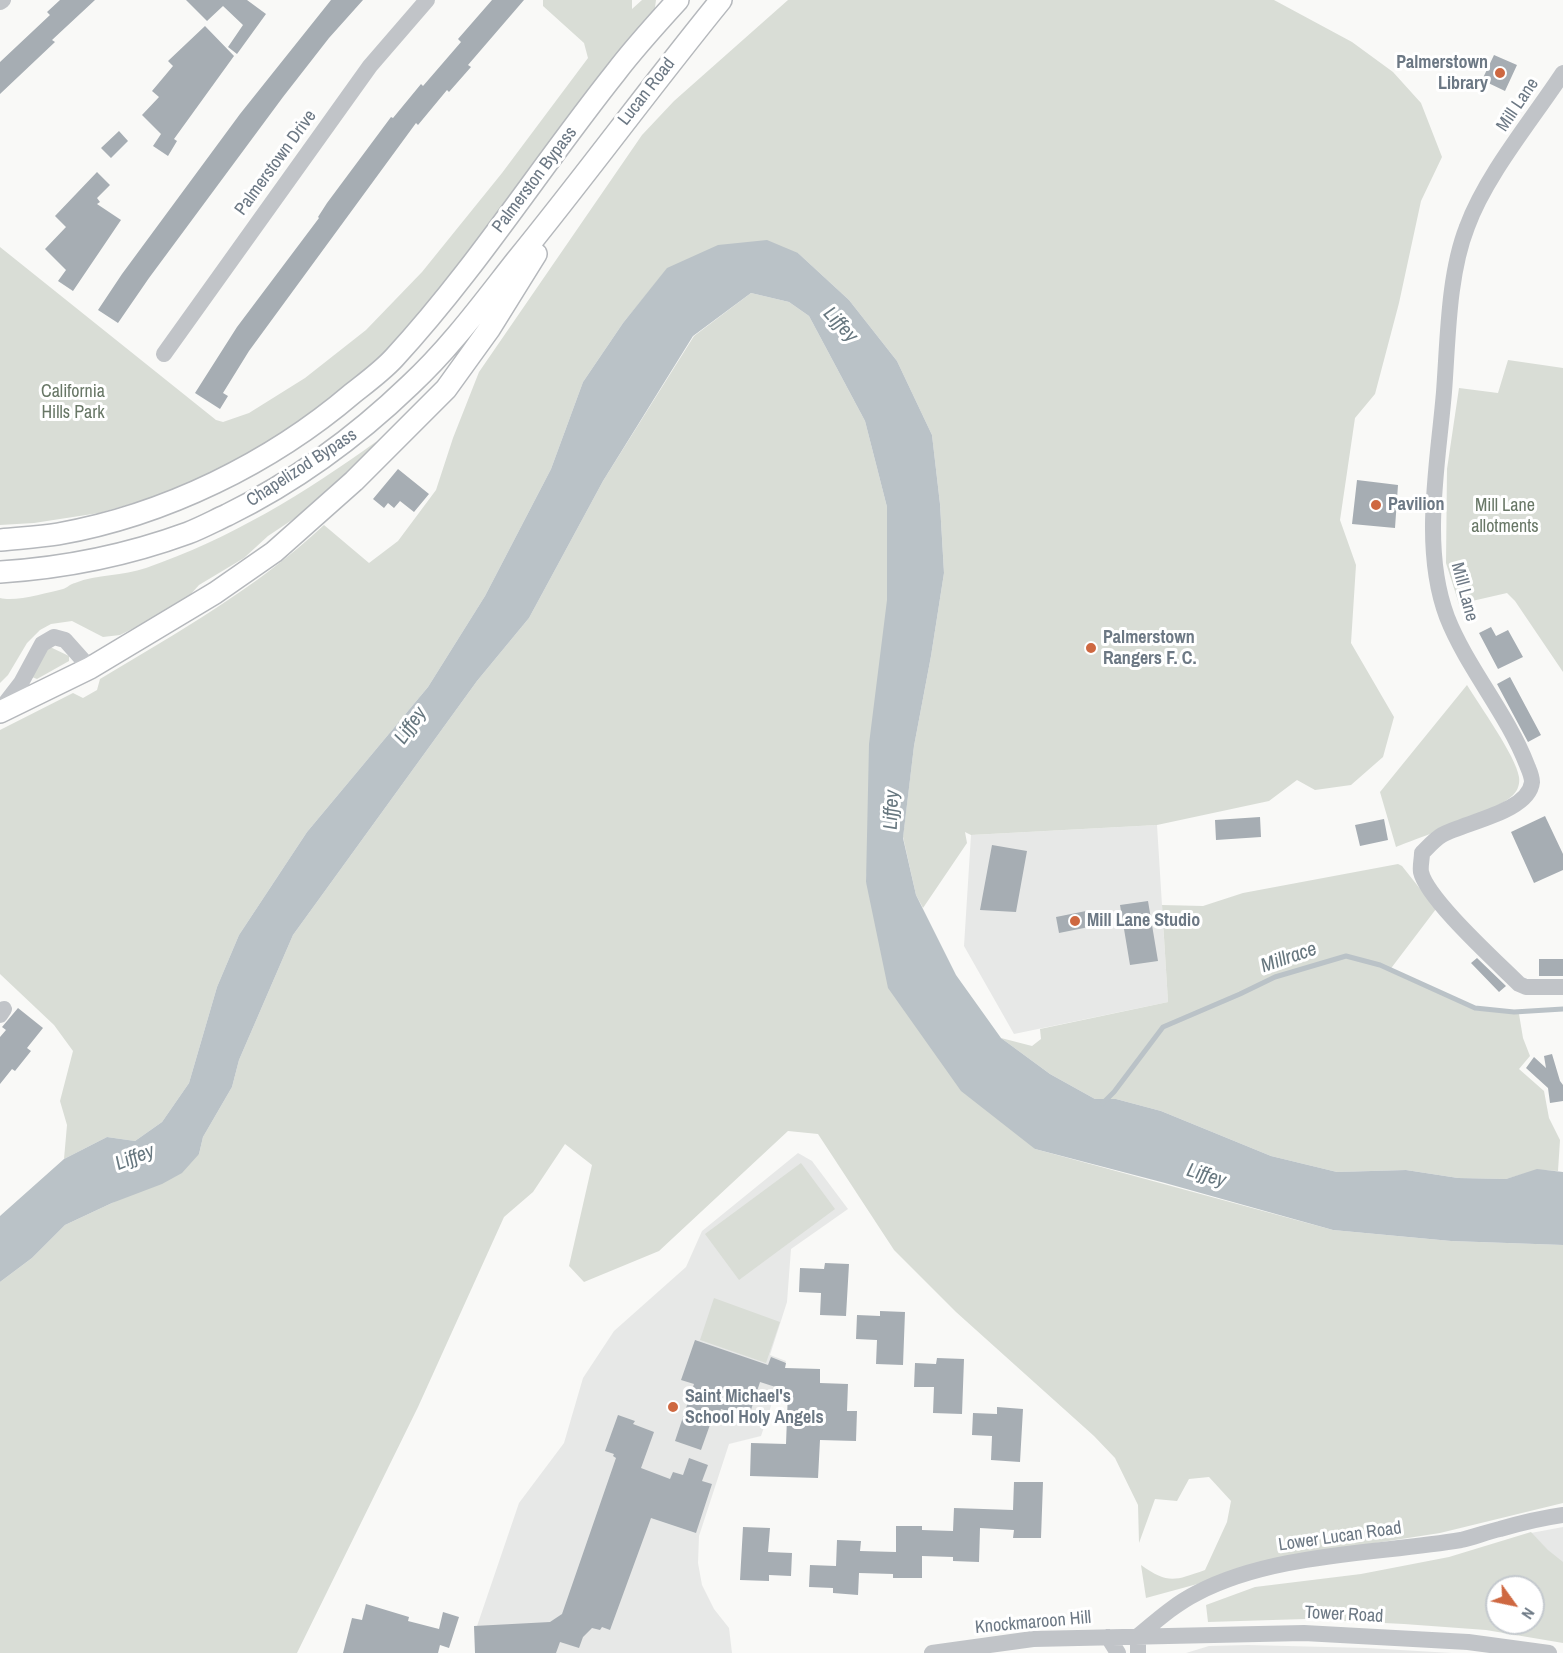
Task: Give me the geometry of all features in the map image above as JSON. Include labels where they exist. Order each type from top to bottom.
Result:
[{"type":"main road","name":"Palmerston Bypass","points":[[393,360],[443,302],[616,71],[678,0]]},
{"type":"main road","name":"Lucan Road","points":[[576,186],[648,90],[721,0]]},
{"type":"main road","name":"Chapelizod Bypass","points":[[0,572],[84,561],[190,532],[248,504],[313,465],[362,429],[412,384],[466,324],[576,186]]},
{"type":"main road","points":[[0,711],[90,668],[215,593],[274,552],[354,481],[446,388],[490,328],[576,186]]},
{"type":"main road","name":"Chapelizod Bypass","points":[[0,540],[58,534],[118,520],[173,501],[229,475],[302,433],[393,360]]},
{"type":"street","name":"Palmerstown Drive","points":[[164,354],[370,66],[427,0]]},
{"type":"street","name":"Mill Lane","points":[[1563,73],[1477,202],[1466,227],[1456,262],[1436,457],[1433,534],[1440,594],[1456,636],[1520,748],[1532,780],[1529,794],[1502,813],[1442,835],[1422,853],[1421,872],[1431,891],[1450,915],[1519,984],[1526,987],[1563,987]]},
{"type":"street","points":[[0,711],[21,682],[42,644],[54,637],[65,639],[90,668]]},
{"type":"street","name":"Lower Lucan Road","points":[[1138,1645],[1164,1614],[1197,1593],[1261,1570],[1301,1560],[1464,1539],[1533,1520],[1563,1515]]},
{"type":"street","name":"Tower Road","points":[[1138,1645],[1304,1633],[1468,1642],[1549,1653]]},
{"type":"street","points":[[1107,1636],[1118,1653]]},
{"type":"street","name":"Knockmaroon Hill","points":[[932,1653],[1033,1638],[1107,1636],[1138,1645]]},
{"type":"shaded area","points":[[1157,825],[1168,1002],[1014,1034],[964,946],[971,835]]},
{"type":"shaded area","name":"Saint Michael's School Holy Angels","points":[[798,1153],[812,1161],[848,1209],[791,1249],[787,1302],[770,1355],[786,1361],[761,1436],[729,1444],[699,1536],[698,1563],[702,1585],[714,1609],[729,1628],[732,1653],[476,1653],[475,1632],[519,1503],[564,1443],[583,1378],[614,1331],[686,1267],[702,1231]]},
{"type":"shaded area","points":[[1563,1527],[1563,1566],[1531,1533]]},
{"type":"shaded area","points":[[1248,1645],[1452,1653],[1186,1653],[1209,1646]]},
{"type":"green space","name":"California Hills Park","points":[[543,0],[632,0],[632,9],[642,0],[656,0],[654,15],[440,294],[386,355],[321,408],[255,453],[165,494],[99,513],[34,523],[0,525],[0,247],[216,420],[223,422],[249,413],[305,378],[366,330],[422,272],[502,173],[588,58],[584,43],[543,6]]},
{"type":"green space","points":[[788,0],[1274,0],[1352,42],[1393,72],[1421,103],[1442,157],[1421,201],[1399,303],[1375,394],[1355,418],[1340,520],[1356,565],[1351,643],[1394,717],[1383,757],[1351,785],[1315,790],[1297,780],[1269,801],[1157,825],[971,835],[965,832],[967,843],[923,908],[916,895],[903,837],[914,746],[944,573],[940,504],[932,435],[897,361],[849,300],[798,253],[668,268],[623,323],[583,382],[551,469],[485,596],[428,687],[307,832],[239,935],[217,987],[189,1083],[162,1122],[135,1141],[107,1137],[64,1159],[67,1125],[60,1101],[73,1051],[54,1025],[0,974],[0,730],[73,693],[83,698],[97,690],[100,679],[244,589],[272,569],[324,525],[369,563],[398,541],[436,490],[453,438],[479,372],[642,135],[674,101]]},
{"type":"green space","points":[[751,293],[789,302],[809,316],[865,421],[887,507],[890,605],[866,882],[1035,1149],[1333,1230],[1451,1241],[1563,1245],[1563,1503],[1440,1533],[1311,1553],[1146,1598],[1141,1565],[1158,1575],[1171,1579],[1186,1577],[1205,1570],[1227,1522],[1231,1501],[1209,1477],[1189,1479],[1177,1501],[1155,1499],[1139,1543],[1138,1505],[1115,1458],[1094,1436],[956,1312],[894,1250],[818,1134],[788,1131],[659,1251],[584,1282],[569,1266],[592,1165],[565,1144],[533,1192],[504,1217],[418,1407],[297,1653],[0,1653],[0,1282],[32,1258],[65,1225],[112,1203],[199,1154],[203,1137],[232,1087],[239,1060],[293,935],[477,681],[529,618],[603,481],[694,336]]},
{"type":"green space","name":"Mill Lane allotments","points":[[1508,360],[1563,368],[1563,672],[1515,601],[1507,593],[1459,604],[1446,563],[1447,469],[1459,388],[1498,393]]},
{"type":"green space","points":[[377,441],[365,456],[298,516],[268,536],[244,558],[199,585],[182,604],[120,635],[103,637],[72,621],[51,624],[40,630],[27,643],[8,675],[0,683],[0,598],[14,599],[40,595],[63,589],[83,580],[137,571],[177,556],[266,513],[322,479]]},
{"type":"green space","points":[[48,646],[69,656],[69,661],[37,679],[32,677]]},
{"type":"green space","points":[[1467,685],[1511,757],[1519,777],[1518,788],[1514,794],[1493,808],[1396,847],[1380,792]]},
{"type":"green space","points":[[1398,864],[1436,909],[1389,971],[1475,1010],[1519,1014],[1523,1038],[1530,1056],[1519,1069],[1544,1091],[1549,1118],[1560,1140],[1558,1171],[1537,1170],[1506,1179],[1458,1178],[1406,1170],[1337,1172],[1271,1156],[1161,1111],[1116,1099],[1095,1099],[1050,1074],[1001,1038],[1032,1046],[1041,1039],[1040,1029],[1168,1002],[1162,905],[1203,906],[1243,893]]},
{"type":"green space","points":[[801,1163],[835,1209],[739,1280],[705,1234]]},
{"type":"green space","points":[[714,1298],[780,1322],[766,1363],[700,1340]]},
{"type":"green space","points":[[1531,1532],[1563,1562],[1563,1643],[1516,1635],[1545,1635],[1545,1575],[1485,1575],[1485,1630],[1305,1619],[1208,1622],[1206,1605],[1255,1587],[1361,1574],[1449,1557]]},
{"type":"water","name":"Liffey","points":[[767,240],[798,253],[849,300],[897,361],[932,435],[940,504],[944,573],[914,746],[903,838],[916,895],[956,975],[1001,1038],[1050,1074],[1095,1099],[1116,1099],[1161,1111],[1271,1156],[1337,1172],[1406,1170],[1458,1178],[1506,1179],[1537,1169],[1563,1172],[1563,1245],[1451,1241],[1333,1230],[1035,1149],[961,1091],[888,988],[866,882],[869,744],[887,600],[887,507],[865,421],[809,316],[789,302],[751,293],[693,336],[603,481],[529,618],[477,681],[293,935],[239,1060],[232,1087],[203,1137],[199,1154],[182,1173],[162,1184],[112,1203],[65,1225],[32,1258],[0,1282],[0,1216],[64,1159],[107,1137],[135,1141],[162,1122],[189,1083],[217,987],[239,935],[307,832],[428,687],[485,596],[551,469],[583,382],[623,323],[667,268],[718,245]]},
{"type":"building","points":[[60,0],[95,0],[52,40],[55,42],[0,94],[0,62],[50,15],[47,12]]},
{"type":"building","points":[[186,0],[247,0],[266,14],[237,54],[228,47],[243,25],[223,6],[207,21]]},
{"type":"building","points":[[331,0],[363,0],[329,38],[283,97],[118,323],[98,310],[240,114]]},
{"type":"building","points":[[492,0],[524,0],[468,65],[471,67],[449,92],[447,90],[418,125],[416,123],[249,351],[223,393],[228,396],[220,409],[195,393],[237,327],[391,117],[393,118],[421,84],[423,86],[461,42],[458,39]]},
{"type":"building","points":[[205,26],[234,56],[174,139],[177,141],[168,156],[153,146],[161,134],[142,115],[159,97],[152,91],[173,66],[168,61]]},
{"type":"building","name":"Palmerstown Library","points":[[1494,55],[1517,65],[1505,91],[1482,80]]},
{"type":"building","points":[[119,131],[128,141],[111,158],[101,148]]},
{"type":"building","points":[[97,172],[110,185],[97,198],[100,202],[97,204],[121,220],[73,291],[58,281],[66,270],[45,249],[66,227],[55,216]]},
{"type":"building","points":[[398,469],[429,494],[414,512],[400,501],[394,508],[388,503],[384,508],[373,499]]},
{"type":"building","name":"Pavilion","points":[[1357,480],[1398,485],[1395,528],[1352,524]]},
{"type":"building","points":[[1491,627],[1496,636],[1508,630],[1523,657],[1498,669],[1479,633]]},
{"type":"building","points":[[1510,677],[1541,735],[1528,742],[1497,684]]},
{"type":"building","points":[[1545,816],[1563,854],[1563,870],[1534,883],[1511,832]]},
{"type":"building","points":[[1260,817],[1261,837],[1216,840],[1215,820]]},
{"type":"building","points":[[1384,819],[1388,840],[1360,846],[1355,825]]},
{"type":"building","points":[[992,845],[1027,851],[1016,912],[980,910]]},
{"type":"building","points":[[1148,901],[1158,961],[1130,965],[1120,905]]},
{"type":"building","name":"Mill Lane Studio","points":[[1091,910],[1094,926],[1059,933],[1056,917]]},
{"type":"building","points":[[1477,958],[1506,986],[1499,992],[1471,963]]},
{"type":"building","points":[[1539,959],[1563,959],[1563,976],[1539,976]]},
{"type":"building","points":[[18,1008],[43,1028],[27,1048],[31,1051],[15,1071],[12,1069],[0,1084],[0,1037],[6,1030],[2,1027]]},
{"type":"building","points":[[1552,1054],[1563,1085],[1563,1101],[1550,1103],[1548,1088],[1526,1068],[1534,1057],[1546,1068],[1544,1056]]},
{"type":"building","points":[[825,1263],[849,1264],[846,1316],[820,1315],[821,1293],[799,1292],[800,1268],[824,1269]]},
{"type":"building","points":[[880,1311],[905,1312],[903,1365],[876,1364],[877,1340],[856,1339],[857,1315],[880,1316]]},
{"type":"building","points":[[695,1340],[768,1365],[771,1357],[786,1363],[785,1368],[820,1369],[820,1383],[848,1384],[847,1411],[857,1411],[856,1441],[820,1440],[818,1478],[750,1476],[751,1443],[786,1444],[788,1391],[760,1382],[750,1413],[732,1407],[730,1412],[721,1409],[716,1424],[711,1422],[701,1450],[675,1441],[694,1384],[681,1380]]},
{"type":"building","points":[[937,1358],[964,1359],[962,1414],[933,1413],[934,1387],[914,1387],[915,1363],[936,1364]]},
{"type":"building","points":[[997,1407],[1023,1409],[1020,1462],[991,1460],[992,1436],[972,1435],[973,1413],[997,1414]]},
{"type":"building","points":[[618,1415],[635,1421],[633,1424],[654,1432],[641,1468],[670,1479],[673,1472],[683,1475],[689,1458],[708,1465],[702,1481],[712,1484],[696,1533],[651,1518],[610,1630],[602,1627],[600,1630],[592,1628],[583,1637],[579,1648],[560,1642],[556,1653],[475,1653],[474,1626],[550,1622],[562,1614],[616,1458],[614,1454],[605,1451]]},
{"type":"building","points":[[1014,1482],[1043,1482],[1041,1538],[1013,1538],[1014,1530],[980,1528],[979,1562],[953,1561],[953,1557],[922,1556],[922,1578],[893,1578],[893,1574],[859,1573],[858,1595],[833,1593],[833,1588],[809,1587],[810,1565],[836,1566],[837,1540],[861,1541],[860,1551],[896,1552],[896,1526],[922,1526],[922,1530],[953,1531],[954,1508],[1013,1510]]},
{"type":"building","points":[[743,1527],[770,1528],[768,1552],[792,1553],[791,1576],[769,1575],[769,1581],[740,1580]]},
{"type":"building","points":[[366,1604],[409,1617],[408,1621],[439,1629],[443,1612],[459,1617],[449,1648],[440,1645],[438,1653],[343,1653],[352,1618],[362,1620]]},
{"type":"waterway","name":"Millrace","points":[[1102,1104],[1114,1092],[1163,1027],[1275,977],[1346,956],[1380,965],[1475,1008],[1514,1012],[1563,1009]]},
{"type":"place","name":"Palmerstown Library","points":[[1500,73]]},
{"type":"place","name":"Pavilion","points":[[1376,505]]},
{"type":"place","name":"Palmerstown Rangers F. C.","points":[[1091,648]]},
{"type":"place","name":"Mill Lane Studio","points":[[1075,921]]},
{"type":"place","name":"Saint Michael's School Holy Angels","points":[[673,1407]]}]
